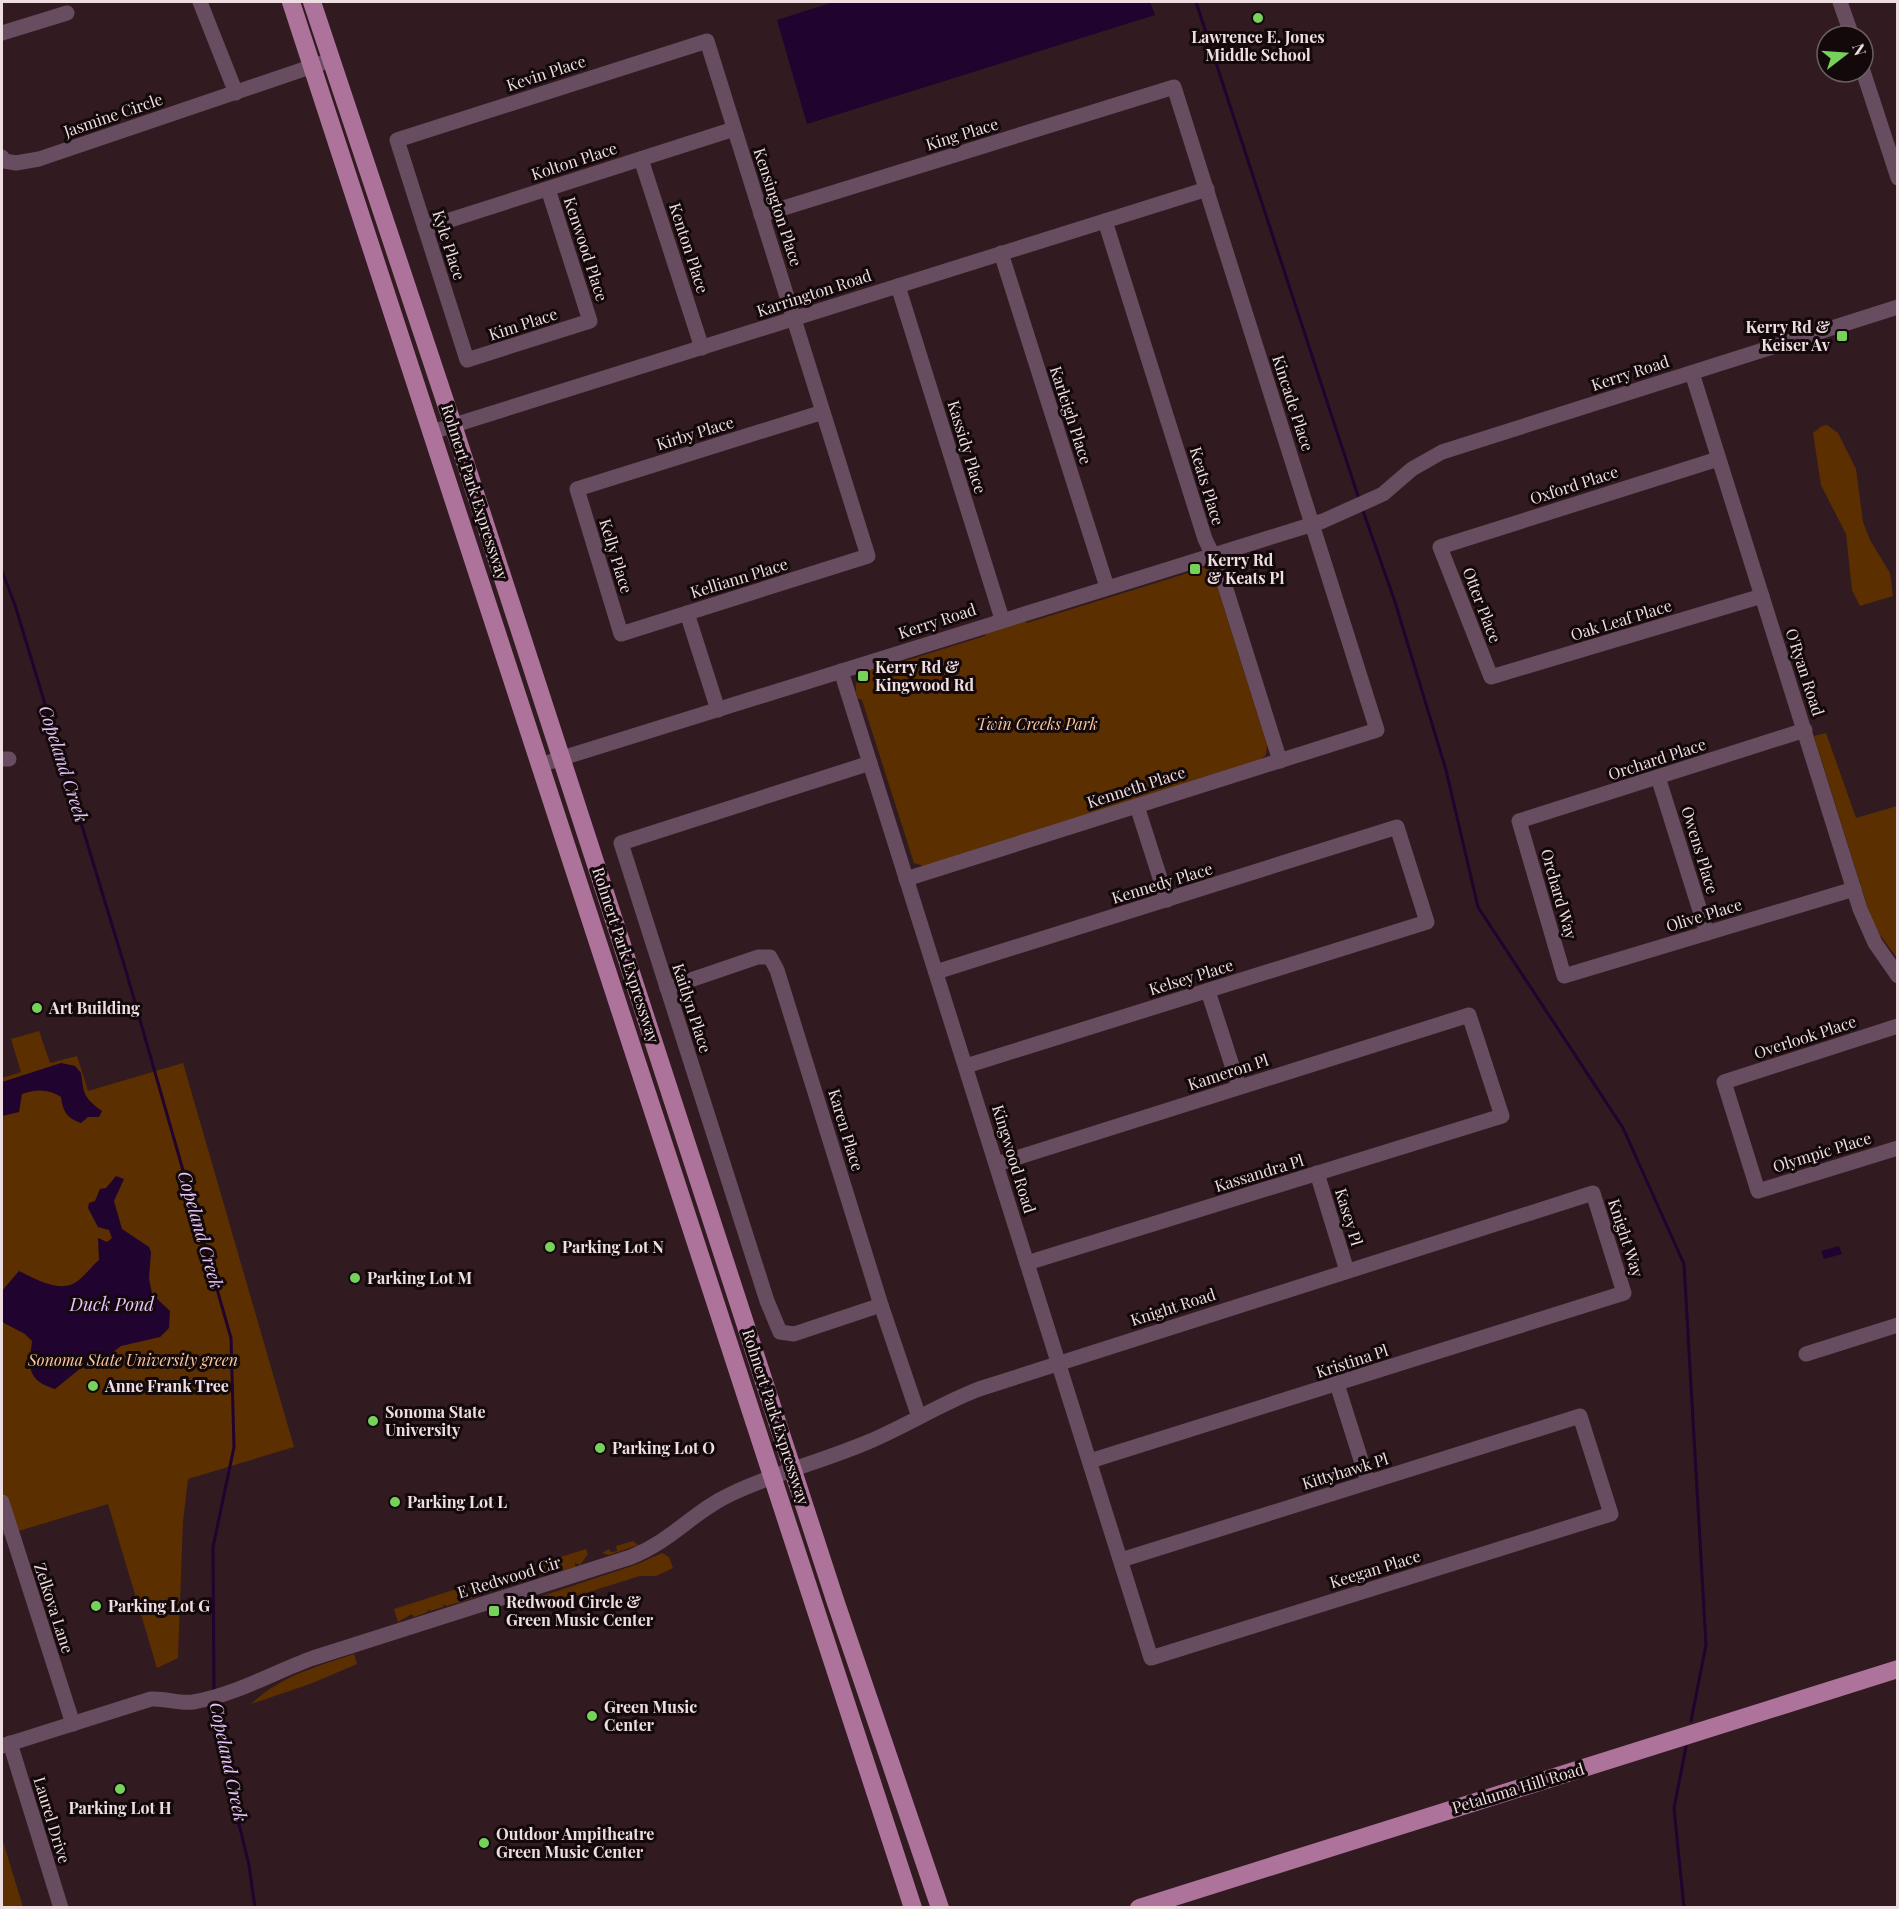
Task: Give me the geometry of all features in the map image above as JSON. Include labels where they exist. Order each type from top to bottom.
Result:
[{"type":"main road","name":"Rohnert Park Expressway","points":[[291,2],[318,65],[432,432],[913,1908]]},
{"type":"main road","name":"Rohnert Park Expressway","points":[[312,2],[453,425],[793,1469],[940,1908]]},
{"type":"main road","name":"Petaluma Hill Road","points":[[1139,1908],[1898,1669]]},
{"type":"street","points":[[200,2],[236,93]]},
{"type":"street","points":[[1840,2],[1848,24]]},
{"type":"street","points":[[2,33],[66,12]]},
{"type":"street","name":"Kensington Place","points":[[707,41],[868,556]]},
{"type":"street","name":"Kevin Place","points":[[397,140],[707,41]]},
{"type":"street","name":"Jasmine Circle","points":[[2,157],[4,161],[16,163],[39,159],[318,65]]},
{"type":"street","points":[[1867,84],[1898,178]]},
{"type":"street","name":"Kincade Place","points":[[1174,87],[1377,730]]},
{"type":"street","name":"King Place","points":[[761,215],[1174,87]]},
{"type":"street","name":"Kolton Place","points":[[425,228],[734,129]]},
{"type":"street","name":"Kyle Place","points":[[397,140],[467,360]]},
{"type":"street","name":"Kenton Place","points":[[641,159],[702,348]]},
{"type":"street","name":"Kenwood Place","points":[[548,189],[590,321]]},
{"type":"street","name":"Karrington Road","points":[[432,432],[1207,189]]},
{"type":"street","name":"Keats Place","points":[[1105,221],[1212,555],[1220,570],[1280,761]]},
{"type":"street","name":"Karleigh Place","points":[[1001,253],[1107,587]]},
{"type":"street","name":"Kassidy Place","points":[[898,286],[1002,619]]},
{"type":"street","name":"Kerry Road","points":[[540,765],[1346,513],[1383,494],[1412,469],[1442,452],[1898,307]]},
{"type":"street","name":"Kim Place","points":[[467,360],[590,321]]},
{"type":"street","name":"O'Ryan Road","points":[[1692,373],[1854,889],[1875,943],[1898,976]]},
{"type":"street","name":"Kirby Place","points":[[577,489],[823,412]]},
{"type":"street","name":"Oxford Place","points":[[1440,546],[1718,459]]},
{"type":"street","name":"Kelly Place","points":[[577,489],[621,634]]},
{"type":"street","name":"Otter Place","points":[[1440,546],[1491,677]]},
{"type":"street","name":"Kelliann Place","points":[[621,634],[868,556]]},
{"type":"street","name":"Oak Leaf Place","points":[[1491,677],[1762,596]]},
{"type":"street","points":[[687,613],[718,710]]},
{"type":"street","name":"Kingwood Road","points":[[841,671],[1151,1658]]},
{"type":"street","name":"Kenneth Place","points":[[906,879],[1377,730]]},
{"type":"street","name":"Orchard Place","points":[[1519,821],[1805,730]]},
{"type":"street","name":"Kaitlyn Place","points":[[870,763],[621,843],[764,1291],[780,1332],[794,1334],[881,1305]]},
{"type":"street","name":"Owens Place","points":[[1658,777],[1707,933]]},
{"type":"street","points":[[1137,806],[1167,900]]},
{"type":"street","name":"Orchard Way","points":[[1519,821],[1564,976]]},
{"type":"street","name":"Kennedy Place","points":[[936,972],[1397,827],[1427,922]]},
{"type":"street","name":"Olive Place","points":[[1564,976],[1854,889]]},
{"type":"street","name":"Kelsey Place","points":[[966,1066],[1427,922]]},
{"type":"street","name":"Karen Place","points":[[667,987],[758,957],[770,957],[777,970],[881,1305],[919,1417]]},
{"type":"street","points":[[1208,991],[1239,1087]]},
{"type":"street","name":"Kameron Pl","points":[[997,1164],[1469,1015],[1502,1116]]},
{"type":"street","name":"Overlook Place","points":[[1758,1191],[1724,1082],[1898,1026]]},
{"type":"street","name":"Kassandra Pl","points":[[1027,1263],[1502,1116]]},
{"type":"street","name":"Olympic Place","points":[[1758,1191],[1898,1148]]},
{"type":"street","name":"Kasey Pl","points":[[1317,1173],[1347,1271]]},
{"type":"street","name":"Knight Road","points":[[773,1475],[865,1443],[969,1392],[1593,1193]]},
{"type":"street","name":"Knight Way","points":[[1593,1193],[1624,1293]]},
{"type":"street","name":"Kristina Pl","points":[[1090,1461],[1624,1293]]},
{"type":"street","points":[[1806,1354],[1898,1325]]},
{"type":"street","points":[[1337,1384],[1368,1482]]},
{"type":"street","name":"Kittyhawk Pl","points":[[1121,1560],[1580,1416],[1611,1514]]},
{"type":"street","name":"E Redwood Cir","points":[[73,1724],[151,1699],[164,1698],[177,1703],[194,1702],[243,1686],[313,1658],[631,1557],[663,1542],[721,1499],[773,1475]]},
{"type":"street","name":"Zelkova Lane","points":[[2,1502],[73,1724]]},
{"type":"street","name":"Keegan Place","points":[[1151,1658],[1611,1514]]},
{"type":"street","points":[[6,1745],[73,1724]]},
{"type":"street","name":"Laurel Drive","points":[[6,1745],[61,1908]]},
{"type":"green space","points":[[1827,425],[1838,433],[1856,469],[1863,522],[1870,540],[1890,573],[1893,596],[1860,606],[1852,590],[1846,534],[1821,485],[1813,433]]},
{"type":"green space","name":"Twin Creeks Park","points":[[1198,566],[1212,570],[1267,745],[1266,755],[1259,760],[924,866],[914,863],[862,700],[857,698],[856,687],[861,674],[985,636],[986,633],[1023,621],[1027,623],[1188,573],[1190,569]]},
{"type":"green space","points":[[1826,733],[1856,818],[1897,806],[1897,958],[1878,932],[1870,915],[1814,736]]},
{"type":"green space","name":"Sonoma State University green","points":[[39,1031],[50,1063],[77,1056],[88,1091],[183,1063],[294,1447],[188,1479],[183,1521],[178,1658],[157,1668],[108,1504],[2,1536],[2,1078],[21,1072],[11,1039]]},
{"type":"green space","points":[[633,1541],[638,1545],[609,1555],[602,1553],[609,1549],[611,1552],[617,1551],[616,1546]]},
{"type":"green space","points":[[586,1549],[588,1554],[580,1565],[575,1563],[575,1567],[556,1572],[554,1569],[551,1574],[540,1570],[538,1564]]},
{"type":"green space","points":[[662,1553],[669,1557],[673,1568],[656,1576],[640,1576],[528,1611],[525,1600],[638,1564]]},
{"type":"green space","points":[[485,1580],[490,1582],[492,1587],[490,1592],[485,1594],[480,1592],[478,1587],[480,1582]]},
{"type":"green space","points":[[475,1583],[479,1596],[464,1601],[461,1598],[461,1602],[446,1606],[444,1604],[443,1607],[430,1611],[428,1609],[428,1612],[414,1617],[412,1614],[398,1622],[394,1609]]},
{"type":"green space","points":[[354,1654],[357,1664],[310,1684],[251,1704],[286,1679]]},
{"type":"green space","points":[[2,1838],[23,1907],[2,1907]]},
{"type":"water","points":[[834,2],[1150,2],[1155,15],[807,124],[777,20]]},
{"type":"water","points":[[61,1063],[75,1066],[81,1073],[86,1095],[102,1111],[99,1117],[88,1117],[81,1123],[76,1121],[66,1114],[61,1097],[42,1091],[22,1094],[19,1112],[2,1116],[2,1082]]},
{"type":"water","name":"Duck Pond","points":[[116,1176],[124,1179],[114,1201],[122,1229],[149,1247],[151,1252],[149,1278],[152,1294],[170,1311],[169,1328],[160,1337],[121,1346],[106,1357],[87,1363],[55,1389],[34,1377],[30,1365],[32,1341],[25,1334],[2,1322],[2,1291],[19,1271],[57,1286],[72,1284],[99,1260],[98,1238],[107,1242],[112,1238],[109,1230],[98,1227],[88,1208],[89,1203],[95,1201],[100,1189],[106,1188]]},
{"type":"water","points":[[1839,1246],[1842,1254],[1824,1259],[1821,1251]]},
{"type":"waterway","points":[[1196,2],[1359,499]]},
{"type":"waterway","points":[[1362,508],[1395,602],[1446,770],[1478,907],[1623,1128],[1684,1264],[1706,1645],[1691,1721]]},
{"type":"waterway","name":"Copeland Creek","points":[[2,571],[15,605],[126,971],[231,1338],[234,1447],[213,1547],[214,1692]]},
{"type":"waterway","name":"Copeland Creek","points":[[214,1701],[215,1713],[230,1753],[238,1820],[249,1865],[255,1908]]},
{"type":"waterway","points":[[1684,1908],[1674,1808],[1686,1747]]},
{"type":"place","name":"Lawrence E. Jones Middle School","points":[[1258,18]]},
{"type":"place","name":"Kerry Rd & Keiser Av","points":[[1842,336]]},
{"type":"place","name":"Kerry Rd & Keats Pl","points":[[1195,569]]},
{"type":"place","name":"Kerry Rd & Kingwood Rd","points":[[863,676]]},
{"type":"place","name":"Art Building","points":[[37,1008]]},
{"type":"place","name":"Parking Lot N","points":[[550,1247]]},
{"type":"place","name":"Parking Lot M","points":[[355,1278]]},
{"type":"place","name":"Anne Frank Tree","points":[[93,1386]]},
{"type":"place","name":"Sonoma State University","points":[[373,1421]]},
{"type":"place","name":"Parking Lot O","points":[[600,1448]]},
{"type":"place","name":"Parking Lot L","points":[[395,1502]]},
{"type":"place","name":"Parking Lot G","points":[[96,1606]]},
{"type":"place","name":"Redwood Circle & Green Music Center","points":[[494,1611]]},
{"type":"place","name":"Green Music Center","points":[[592,1716]]},
{"type":"place","name":"Parking Lot H","points":[[120,1789]]},
{"type":"place","name":"Outdoor Ampitheatre Green Music Center","points":[[484,1843]]}]
